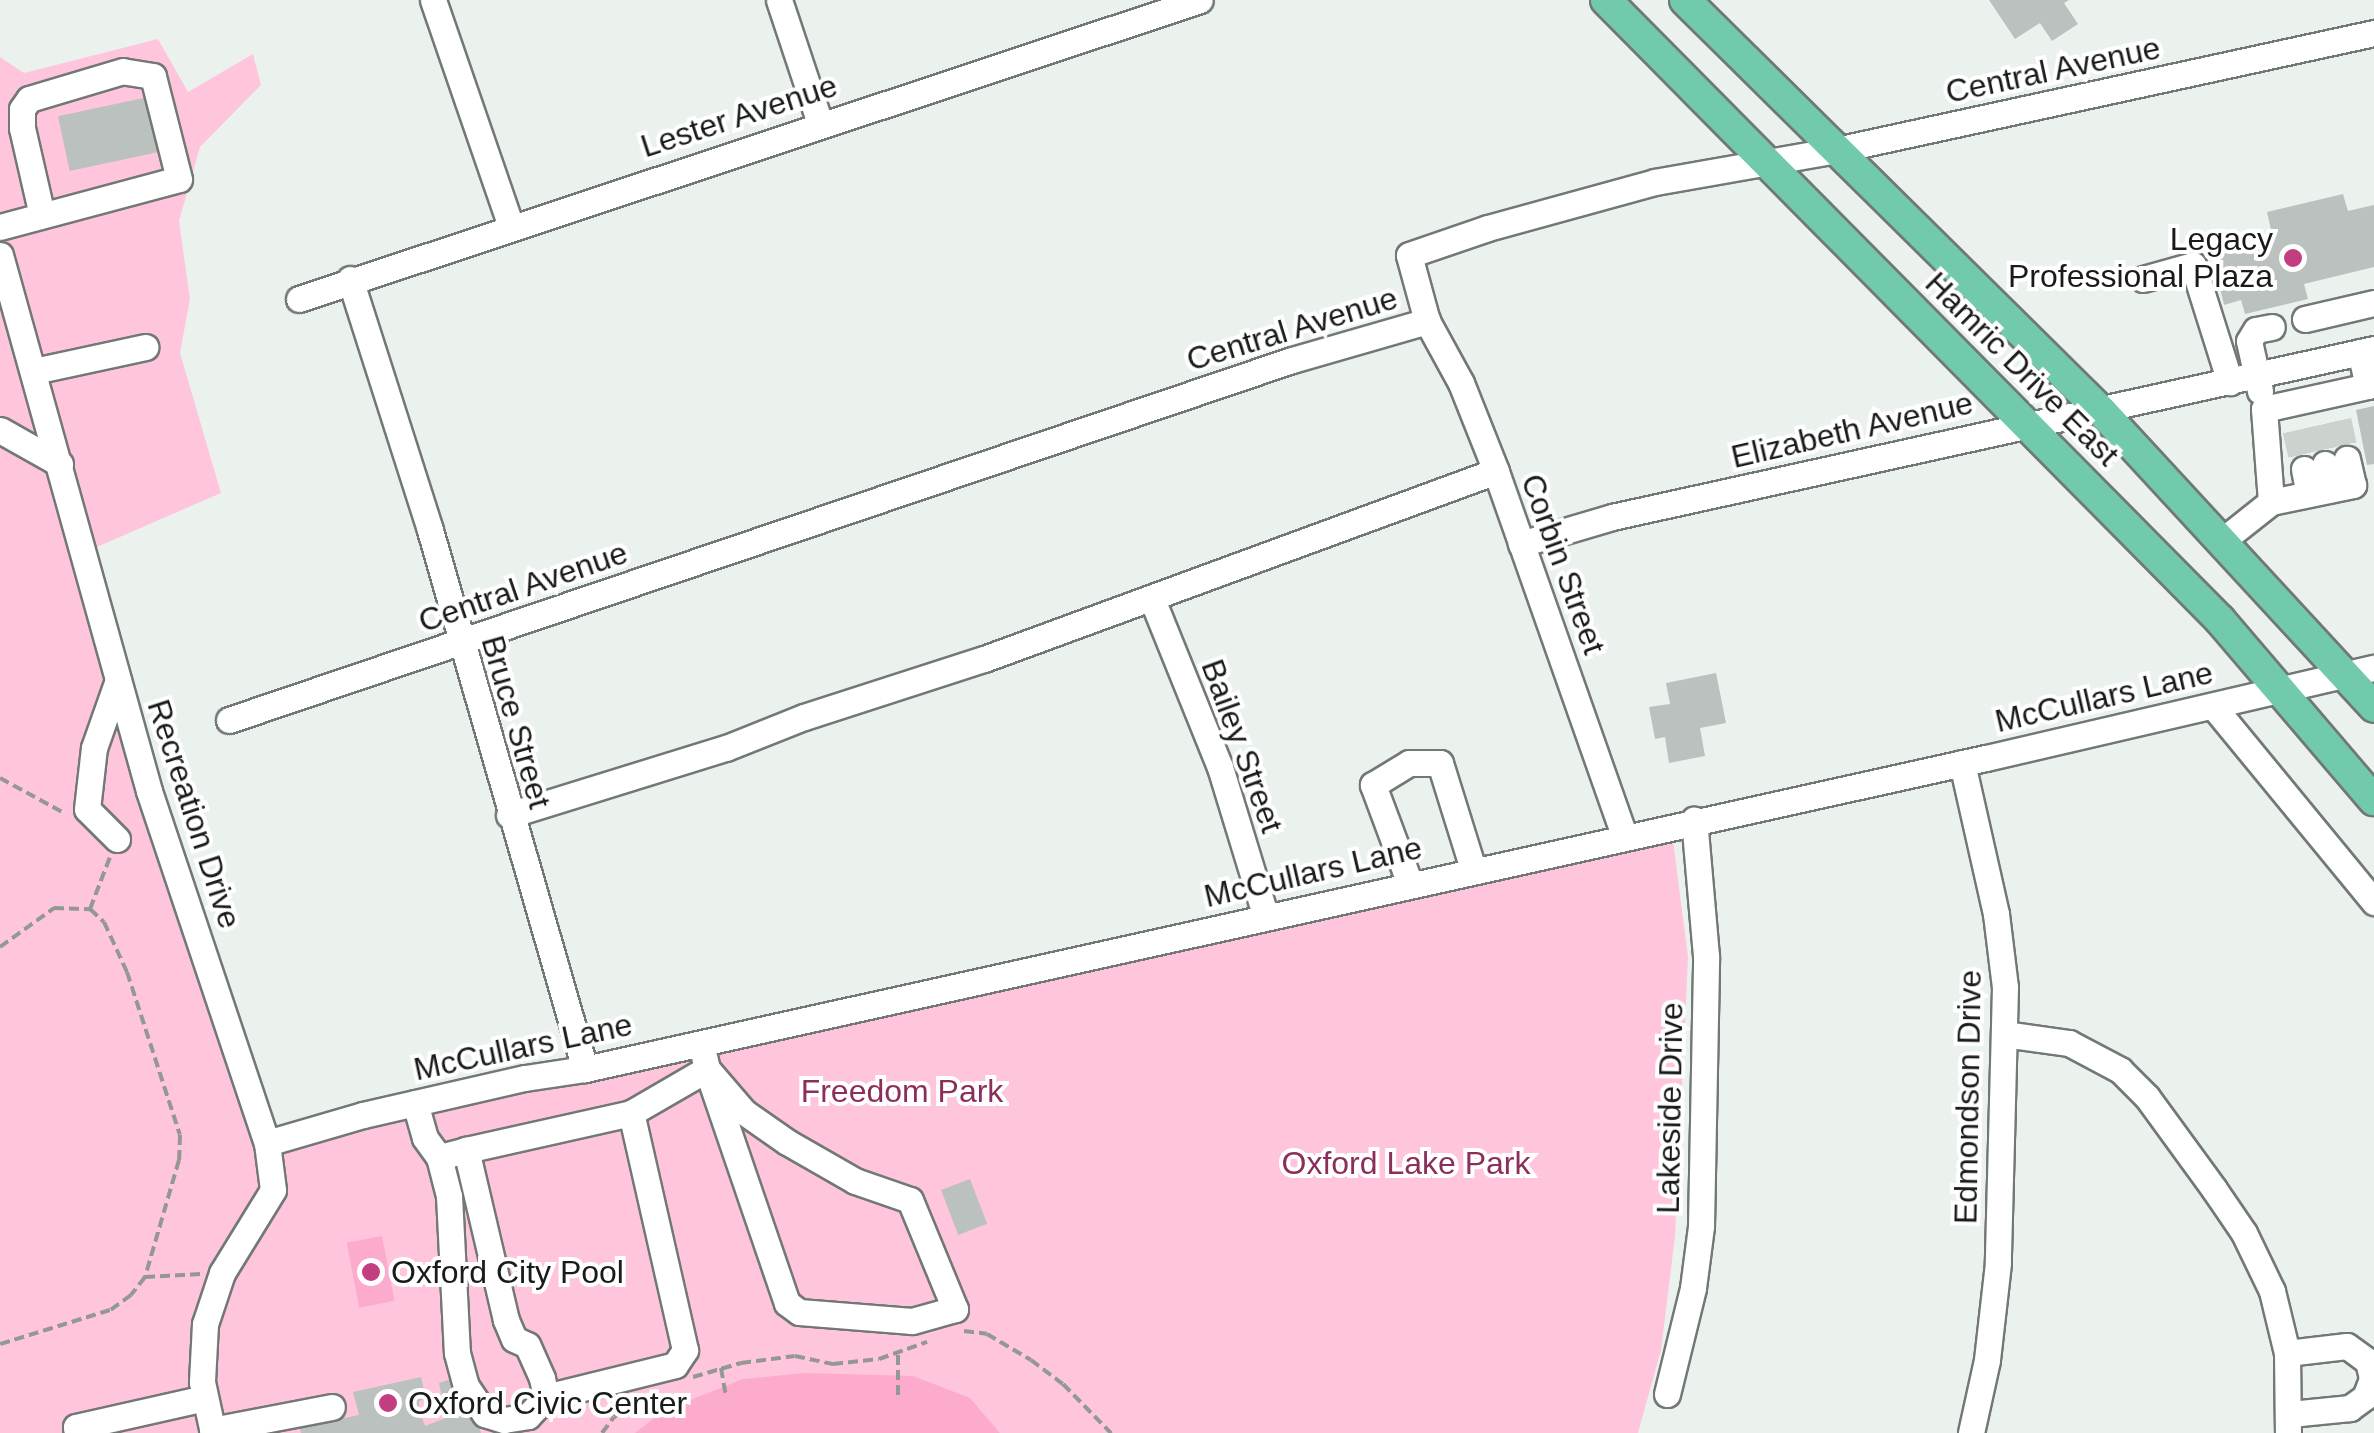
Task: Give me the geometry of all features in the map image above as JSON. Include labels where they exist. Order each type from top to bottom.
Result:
[{"type":"main road","name":"Hamric Drive East","points":[[1606,0],[2029,423],[2281,689],[2374,800]]},
{"type":"main road","name":"Hamric Drive East","points":[[1685,0],[2102,412],[2223,540],[2361,671],[2374,707]]},
{"type":"street","points":[[433,0],[511,226]]},
{"type":"street","points":[[779,0],[820,124]]},
{"type":"street","name":"Lester Avenue","points":[[299,299],[1200,0]]},
{"type":"street","name":"Central Avenue","points":[[229,720],[1292,360],[1427,321],[1409,255],[1488,228],[1654,182],[1836,150],[2374,33]]},
{"type":"street","points":[[0,227],[42,216],[179,179],[153,76],[122,70],[29,99],[22,110],[22,128],[42,216]]},
{"type":"street","name":"Recreation Drive","points":[[0,255],[150,791],[267,1143],[273,1190],[222,1273],[205,1324],[204,1390],[212,1432]]},
{"type":"street","points":[[2144,279],[2194,265],[2230,382]]},
{"type":"street","name":"Bruce Street","points":[[350,279],[424,512],[508,815],[585,1069]]},
{"type":"street","points":[[2304,319],[2374,304]]},
{"type":"street","name":"Corbin Street","points":[[1427,321],[1461,383],[1496,471],[1624,835]]},
{"type":"street","points":[[2272,326],[2256,330],[2249,341],[2257,376],[2299,401],[2317,425],[2299,401]]},
{"type":"street","points":[[34,372],[145,346]]},
{"type":"street","points":[[2299,401],[2368,386],[2367,351]]},
{"type":"street","name":"Elizabeth Avenue","points":[[1521,544],[1612,517],[2367,351]]},
{"type":"street","points":[[2272,502],[2299,401]]},
{"type":"street","points":[[0,430],[60,464]]},
{"type":"street","points":[[508,815],[726,748],[804,717],[1152,599],[1294,542],[1496,471]]},
{"type":"street","points":[[2223,540],[2272,502],[2335,477]]},
{"type":"street","name":"Bailey Street","points":[[1152,599],[1220,767],[1266,916]]},
{"type":"street","name":"McCullars Lane","points":[[267,1143],[414,1103],[585,1069],[2361,671]]},
{"type":"street","points":[[117,839],[87,810],[94,748],[118,680]]},
{"type":"street","points":[[2213,706],[2374,902]]},
{"type":"street","points":[[1410,884],[1373,785],[1408,763],[1440,763],[1473,869]]},
{"type":"street","name":"Edmondson Drive","points":[[1962,763],[2000,939],[2004,1034],[1998,1263],[1986,1360],[1971,1433]]},
{"type":"street","name":"Lakeside Drive","points":[[1668,1394],[1693,1288],[1700,1226],[1706,956],[1694,820]]},
{"type":"street","points":[[2004,1034],[2048,1037],[2087,1050],[2120,1070],[2147,1097],[2244,1233],[2272,1291],[2287,1353],[2289,1423],[2350,1408],[2365,1397],[2372,1379],[2368,1361],[2347,1346],[2287,1353]]},
{"type":"street","points":[[701,1042],[707,1069],[787,1303],[799,1312],[912,1321],[956,1309],[910,1200],[854,1180],[787,1142],[744,1112],[707,1069]]},
{"type":"street","points":[[439,1156],[631,1113],[707,1069]]},
{"type":"street","points":[[414,1103],[426,1138],[439,1156],[452,1230],[457,1354],[466,1386],[485,1414],[504,1420],[528,1416],[546,1397],[675,1365],[685,1350],[631,1113]]},
{"type":"street","points":[[466,1150],[506,1320],[514,1339],[526,1345],[542,1378],[546,1397]]},
{"type":"street","points":[[78,1433],[76,1427],[204,1390]]},
{"type":"street","points":[[212,1432],[332,1408]]},
{"type":"path","points":[[0,778],[67,816],[87,810]]},
{"type":"path","points":[[90,909],[117,839]]},
{"type":"path","points":[[0,947],[54,908],[90,909],[115,939],[180,1135],[176,1170],[146,1277],[110,1310],[0,1344]]},
{"type":"path","points":[[146,1277],[222,1273]]},
{"type":"path","points":[[954,1332],[987,1334],[1031,1360],[1063,1384],[1110,1433]]},
{"type":"path","points":[[741,1362],[795,1356],[833,1364],[898,1354],[940,1334]]},
{"type":"path","points":[[898,1354],[898,1397]]},
{"type":"path","points":[[721,1368],[726,1396]]},
{"type":"green space","name":"Oxford Lake Park","points":[[158,39],[188,92],[253,54],[261,85],[200,147],[179,221],[190,299],[180,353],[221,493],[83,553],[267,1143],[1671,825],[1688,957],[1675,1236],[1661,1350],[1638,1433],[0,1433],[0,57],[24,73]]},
{"type":"shaded area","name":"Oxford City Pool","points":[[382,1236],[395,1301],[359,1308],[347,1243]]},
{"type":"shaded area","points":[[804,1373],[913,1376],[970,1398],[1000,1433],[635,1433],[663,1411],[743,1379]]},
{"type":"building","points":[[1989,0],[2069,0],[2064,3],[2078,24],[2052,41],[2040,23],[2015,39]]},
{"type":"building","points":[[148,97],[160,152],[70,171],[58,116]]},
{"type":"building","name":"Legacy Professional Plaza","points":[[2343,194],[2348,211],[2374,205],[2374,267],[2304,284],[2308,299],[2245,314],[2241,300],[2224,305],[2211,249],[2272,234],[2267,212]]},
{"type":"building","points":[[2374,406],[2374,464],[2367,465],[2356,410]]},
{"type":"building","points":[[1716,673],[1726,723],[1700,728],[1705,756],[1669,763],[1665,737],[1655,739],[1649,707],[1670,704],[1666,683]]},
{"type":"building","points":[[970,1179],[987,1224],[958,1235],[941,1190]]},
{"type":"building","name":"Oxford Civic Center","points":[[421,1377],[426,1399],[419,1401],[419,1409],[425,1426],[446,1418],[439,1383],[454,1378],[473,1407],[481,1433],[301,1433],[300,1427],[359,1415],[353,1392]]},
{"type":"tunnel","points":[[2339,420],[2347,459]]},
{"type":"tunnel","points":[[2317,425],[2325,464]]},
{"type":"tunnel","points":[[2295,430],[2304,469]]},
{"type":"place","name":"Legacy Professional Plaza","points":[[2293,258]]},
{"type":"place","name":"Oxford City Pool","points":[[371,1272]]},
{"type":"place","name":"Oxford Civic Center","points":[[388,1403]]},
{"type":"park label","name":"Freedom Park","points":[[902,1091]]}]
